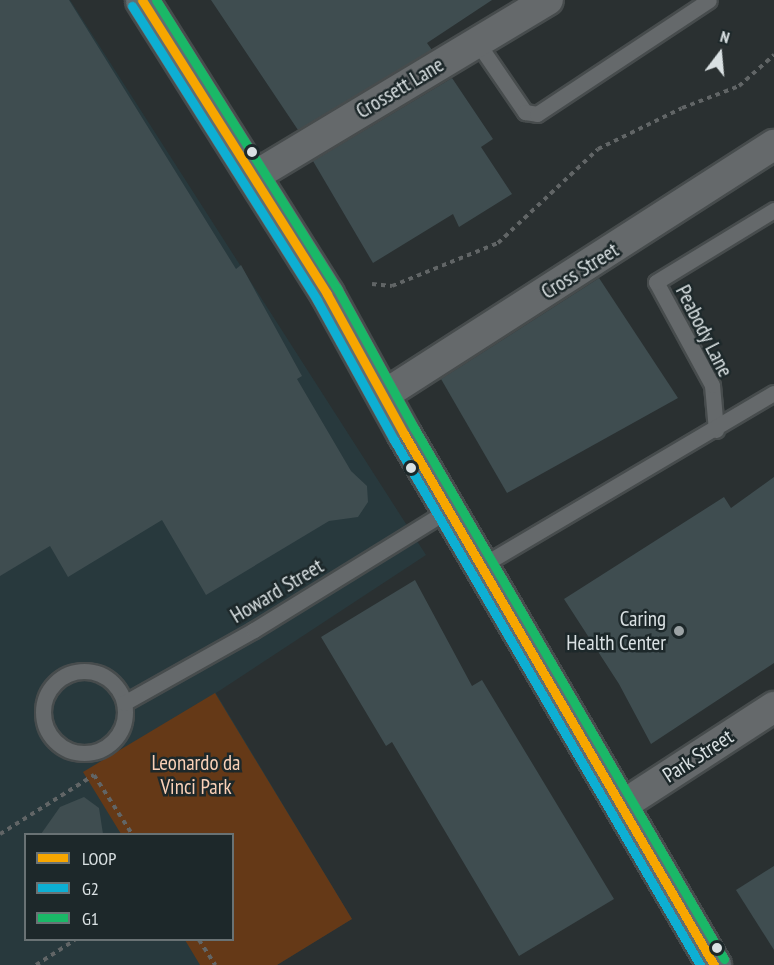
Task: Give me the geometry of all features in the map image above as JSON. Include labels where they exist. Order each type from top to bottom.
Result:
[{"type":"main road","points":[[142,0],[254,177],[384,395],[448,510],[623,805],[714,965]]},
{"type":"street","name":"Crossett Lane","points":[[254,177],[548,0]]},
{"type":"street","name":"Cross Street","points":[[384,395],[774,145]]},
{"type":"street","name":"Park Street","points":[[623,805],[774,706]]},
{"type":"lane","points":[[477,42],[525,112],[537,114],[709,0]]},
{"type":"lane","name":"Peabody Lane","points":[[716,430],[712,386],[656,282],[774,210]]},
{"type":"lane","points":[[481,566],[716,430],[774,393]]},
{"type":"lane","name":"Howard Street","points":[[124,703],[254,630],[448,510]]},
{"type":"lane","points":[[98,673],[110,680],[124,703],[122,728],[106,747],[95,751],[70,750],[58,743],[44,719],[48,691],[70,674],[98,673]]},
{"type":"path","points":[[372,284],[392,286],[498,243],[598,150],[681,108],[738,86],[774,56]]},
{"type":"path","points":[[0,834],[94,775],[131,833]]},
{"type":"path","points":[[36,965],[72,941]]},
{"type":"path","points":[[200,941],[215,965]]},
{"type":"shaded area","points":[[0,0],[70,0],[426,555],[216,693],[352,919],[277,965],[0,965]]},
{"type":"green space","name":"Leonardo da Vinci Park","points":[[215,693],[352,919],[277,965],[200,965],[186,941],[234,941],[234,833],[120,833],[83,772]]},
{"type":"building","points":[[0,0],[69,0],[236,269],[241,265],[302,376],[297,379],[351,471],[367,486],[368,502],[358,517],[329,521],[206,595],[162,520],[68,577],[50,546],[0,576]]},
{"type":"building","points":[[211,0],[492,0],[427,43],[432,50],[298,130]]},
{"type":"building","points":[[452,78],[493,139],[481,147],[512,194],[459,227],[453,214],[373,263],[313,161]]},
{"type":"building","points":[[599,278],[678,398],[507,493],[441,379]]},
{"type":"building","name":"Caring Health Center","points":[[774,477],[774,663],[651,744],[619,684],[564,599],[724,497],[731,508]]},
{"type":"building","points":[[415,580],[472,686],[482,680],[614,899],[519,956],[392,742],[386,746],[321,637]]},
{"type":"building","points":[[84,797],[99,808],[103,833],[42,833],[60,807]]},
{"type":"building","points":[[774,866],[774,950],[736,890]]},
{"type":"transit line","name":"LOOP","points":[[142,0],[327,294],[404,434],[714,965]]},
{"type":"transit line","name":"G1","points":[[156,0],[337,288],[414,428],[724,959]]},
{"type":"transit line","name":"G2","points":[[132,6],[317,300],[394,440],[700,965]]},
{"type":"place","name":"Caring Health Center","points":[[679,631]]}]
